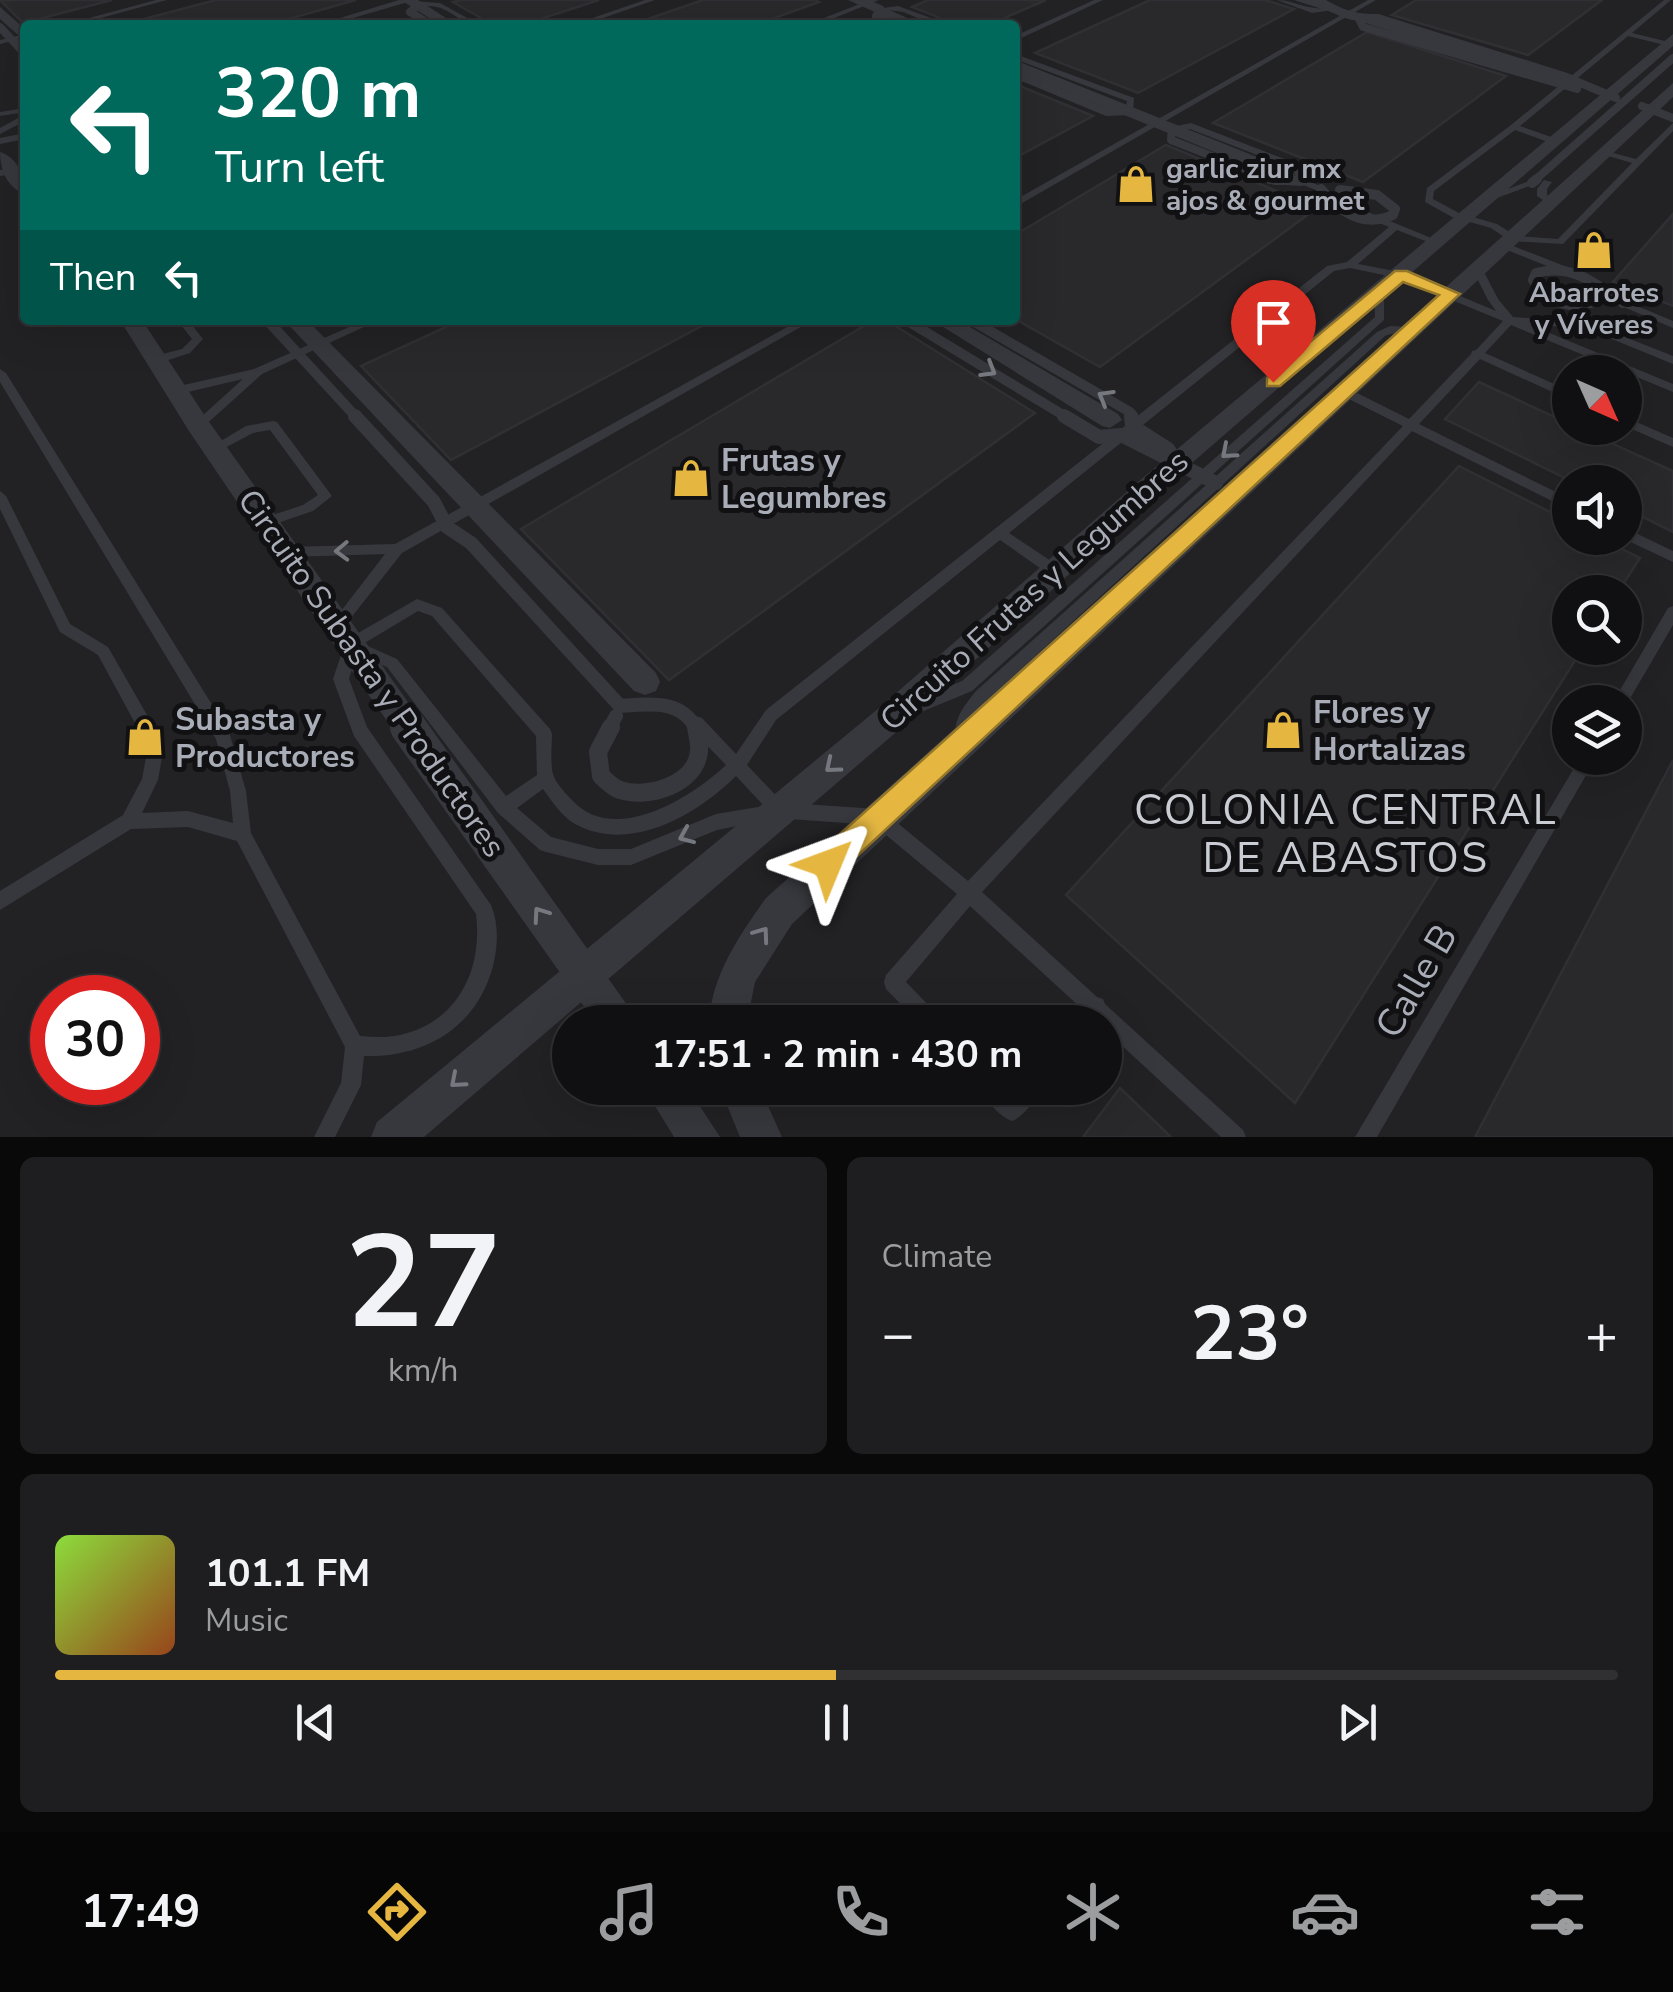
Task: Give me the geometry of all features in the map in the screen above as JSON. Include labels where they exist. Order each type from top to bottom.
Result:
[{"type":"street","points":[[1301,0],[1673,115]]},
{"type":"street","points":[[411,1],[442,20]]},
{"type":"street","points":[[866,3],[905,20]]},
{"type":"street","points":[[0,11],[20,31]]},
{"type":"street","name":"Circuito Frutas y Legumbres","points":[[392,1137],[890,718],[1180,459],[1380,306],[1401,275],[1554,140],[1630,102],[1671,53]]},
{"type":"street","points":[[1020,67],[1293,178]]},
{"type":"street","points":[[728,1005],[750,951],[779,911],[1343,391],[1395,332],[1451,294],[1509,243],[1550,192],[1605,152],[1630,102],[1673,88]]},
{"type":"street","points":[[0,157],[12,172]]},
{"type":"street","name":"Circuito Subasta y Productores","points":[[136,325],[198,425],[605,1005]]},
{"type":"street","points":[[300,325],[646,682]]},
{"type":"street","points":[[951,325],[1110,420]]},
{"type":"street","points":[[676,1105],[699,1137]]},
{"type":"street","points":[[747,1105],[761,1137]]},
{"type":"lane","points":[[86,20],[164,0]]},
{"type":"lane","points":[[591,20],[652,0]]},
{"type":"lane","points":[[1020,36],[1100,0]]},
{"type":"lane","points":[[1280,0],[1353,17],[1363,27],[1553,85],[1630,102]]},
{"type":"lane","points":[[1318,0],[1326,2],[1329,10]]},
{"type":"lane","points":[[1020,201],[1165,126],[1353,17],[1374,0]]},
{"type":"lane","points":[[1630,102],[1532,183],[1472,209],[1428,200],[1430,190],[1514,128],[1668,0]]},
{"type":"lane","points":[[411,1],[410,12],[423,20]]},
{"type":"lane","points":[[341,20],[411,1],[438,4],[467,20]]},
{"type":"lane","points":[[866,3],[876,16],[886,20]]},
{"type":"lane","points":[[823,20],[866,3],[898,8],[929,20]]},
{"type":"lane","points":[[0,27],[20,49]]},
{"type":"lane","points":[[1628,34],[1671,53]]},
{"type":"lane","points":[[1020,58],[1131,100],[1130,111]]},
{"type":"lane","points":[[1020,76],[1107,112],[1130,111],[1165,126]]},
{"type":"lane","points":[[1550,192],[1630,102]]},
{"type":"lane","points":[[1509,243],[1560,242],[1673,126]]},
{"type":"lane","points":[[1514,128],[1554,140]]},
{"type":"lane","points":[[1605,152],[1636,162]]},
{"type":"lane","points":[[1293,178],[1321,190],[1339,211],[1350,217],[1375,220],[1393,214],[1395,209],[1380,195],[1366,190],[1340,190],[1334,197],[1343,206],[1396,226],[1436,242]]},
{"type":"lane","points":[[1472,209],[1477,218],[1503,228],[1509,243],[1596,284],[1603,293],[1585,307],[1546,296],[1532,280],[1536,273],[1545,270],[1575,272],[1598,282],[1622,304],[1673,325]]},
{"type":"lane","points":[[1350,265],[1396,226]]},
{"type":"lane","points":[[344,634],[418,604],[437,612],[544,734],[545,778],[580,819],[621,827],[657,819],[694,802],[737,766],[771,715],[1330,268],[1350,265],[1401,275],[1673,388]]},
{"type":"lane","points":[[1478,270],[1493,300],[1510,320],[1587,324],[1673,360]]},
{"type":"lane","points":[[890,718],[974,691],[1209,478],[1380,306]]},
{"type":"lane","points":[[914,1005],[893,982],[969,893],[1510,320]]},
{"type":"lane","points":[[159,359],[186,351],[198,339],[186,325]]},
{"type":"lane","points":[[273,325],[434,502],[437,516],[450,532],[471,543],[620,706],[630,705],[660,704],[678,708],[694,721],[700,750],[682,780],[641,796],[613,786],[596,768],[601,737],[616,716],[630,705],[638,700],[668,700],[682,707],[779,810]]},
{"type":"lane","points":[[175,390],[257,372],[362,325]]},
{"type":"lane","points":[[287,552],[397,549],[799,325]]},
{"type":"lane","points":[[914,325],[1099,437],[1121,435],[1209,478]]},
{"type":"lane","points":[[980,325],[1130,412],[1132,426],[1168,449],[1174,458]]},
{"type":"lane","points":[[1209,478],[1395,332]]},
{"type":"lane","points":[[1476,353],[1552,388]]},
{"type":"lane","points":[[198,425],[257,372]]},
{"type":"lane","points":[[0,373],[223,736],[238,791],[244,834],[356,1046],[351,1085],[324,1137]]},
{"type":"lane","points":[[1343,391],[1552,496]]},
{"type":"lane","points":[[215,448],[250,429],[273,425],[326,496],[308,508],[266,522]]},
{"type":"lane","points":[[1642,430],[1673,444]]},
{"type":"lane","points":[[0,496],[65,628],[102,651],[143,722],[155,752],[150,780],[129,821]]},
{"type":"lane","points":[[998,533],[1055,571]]},
{"type":"lane","points":[[1642,541],[1673,557]]},
{"type":"lane","points":[[356,1046],[401,1044],[437,1029],[464,1004],[485,972],[490,935],[485,911],[360,732],[341,679],[344,634],[397,549]]},
{"type":"lane","points":[[1630,685],[1673,612]]},
{"type":"lane","points":[[344,634],[392,664],[504,808],[546,844],[598,857],[631,856],[716,822],[779,810],[877,817],[969,893],[1080,1005]]},
{"type":"lane","points":[[962,739],[974,691]]},
{"type":"lane","name":"Calle B","points":[[1365,1137],[1578,775]]},
{"type":"lane","points":[[504,808],[545,778]]},
{"type":"lane","points":[[0,902],[129,821],[188,819],[244,834]]},
{"type":"lane","points":[[1122,1042],[1236,1137]]},
{"type":"shaded area","points":[[0,0],[1673,0],[1673,1137],[0,1137]]},
{"type":"building","points":[[0,0],[112,0],[35,20],[20,20]]},
{"type":"building","points":[[216,0],[356,0],[285,20],[140,20]]},
{"type":"building","points":[[599,0],[537,20],[484,20],[453,2]]},
{"type":"building","points":[[703,0],[819,2],[769,20],[645,20]]},
{"type":"building","points":[[928,0],[1046,0],[1000,20],[945,20],[912,7]]},
{"type":"building","points":[[1150,0],[1265,0],[1294,9],[1138,93],[1035,53]]},
{"type":"building","points":[[1416,0],[1602,0],[1528,55],[1392,15]]},
{"type":"building","points":[[1367,32],[1506,76],[1363,182],[1213,123]]},
{"type":"building","points":[[1020,86],[1093,116],[1020,155]]},
{"type":"building","points":[[1166,145],[1317,208],[1100,367],[1020,322],[1020,232]]},
{"type":"building","points":[[1673,214],[1673,306],[1613,282]]},
{"type":"building","points":[[450,325],[704,325],[451,460],[361,366]]},
{"type":"building","points":[[866,325],[894,325],[1035,413],[669,680],[521,529]]},
{"type":"building","points":[[1479,382],[1552,416],[1552,445],[1616,445],[1673,471],[1673,532],[1642,516],[1642,465],[1552,465],[1552,472],[1445,419]]},
{"type":"building","points":[[1459,466],[1552,513],[1552,555],[1640,558],[1629,575],[1552,575],[1552,665],[1572,665],[1560,685],[1552,685],[1552,697],[1295,1103],[1066,895]]},
{"type":"building","points":[[1673,760],[1673,1137],[1475,1137]]},
{"type":"building","points":[[1122,1090],[1171,1137],[1083,1137],[1107,1105],[1122,1105]]},
{"type":"place","name":"garlic ziur mx ajos & gourmet","points":[[1136,184]]},
{"type":"place","name":"Abarrotes y Víveres","points":[[1594,250]]},
{"type":"place","name":"Frutas y Legumbres","points":[[691,478]]},
{"type":"place","name":"Flores y Hortalizas","points":[[1283,730]]},
{"type":"place","name":"Subasta y Productores","points":[[145,737]]},
{"type":"district","name":"COLONIA CENTRAL DE ABASTOS","points":[[1346,833]]},
{"type":"route","points":[[828,864],[1451,294],[1401,275],[1273,382]]}]
